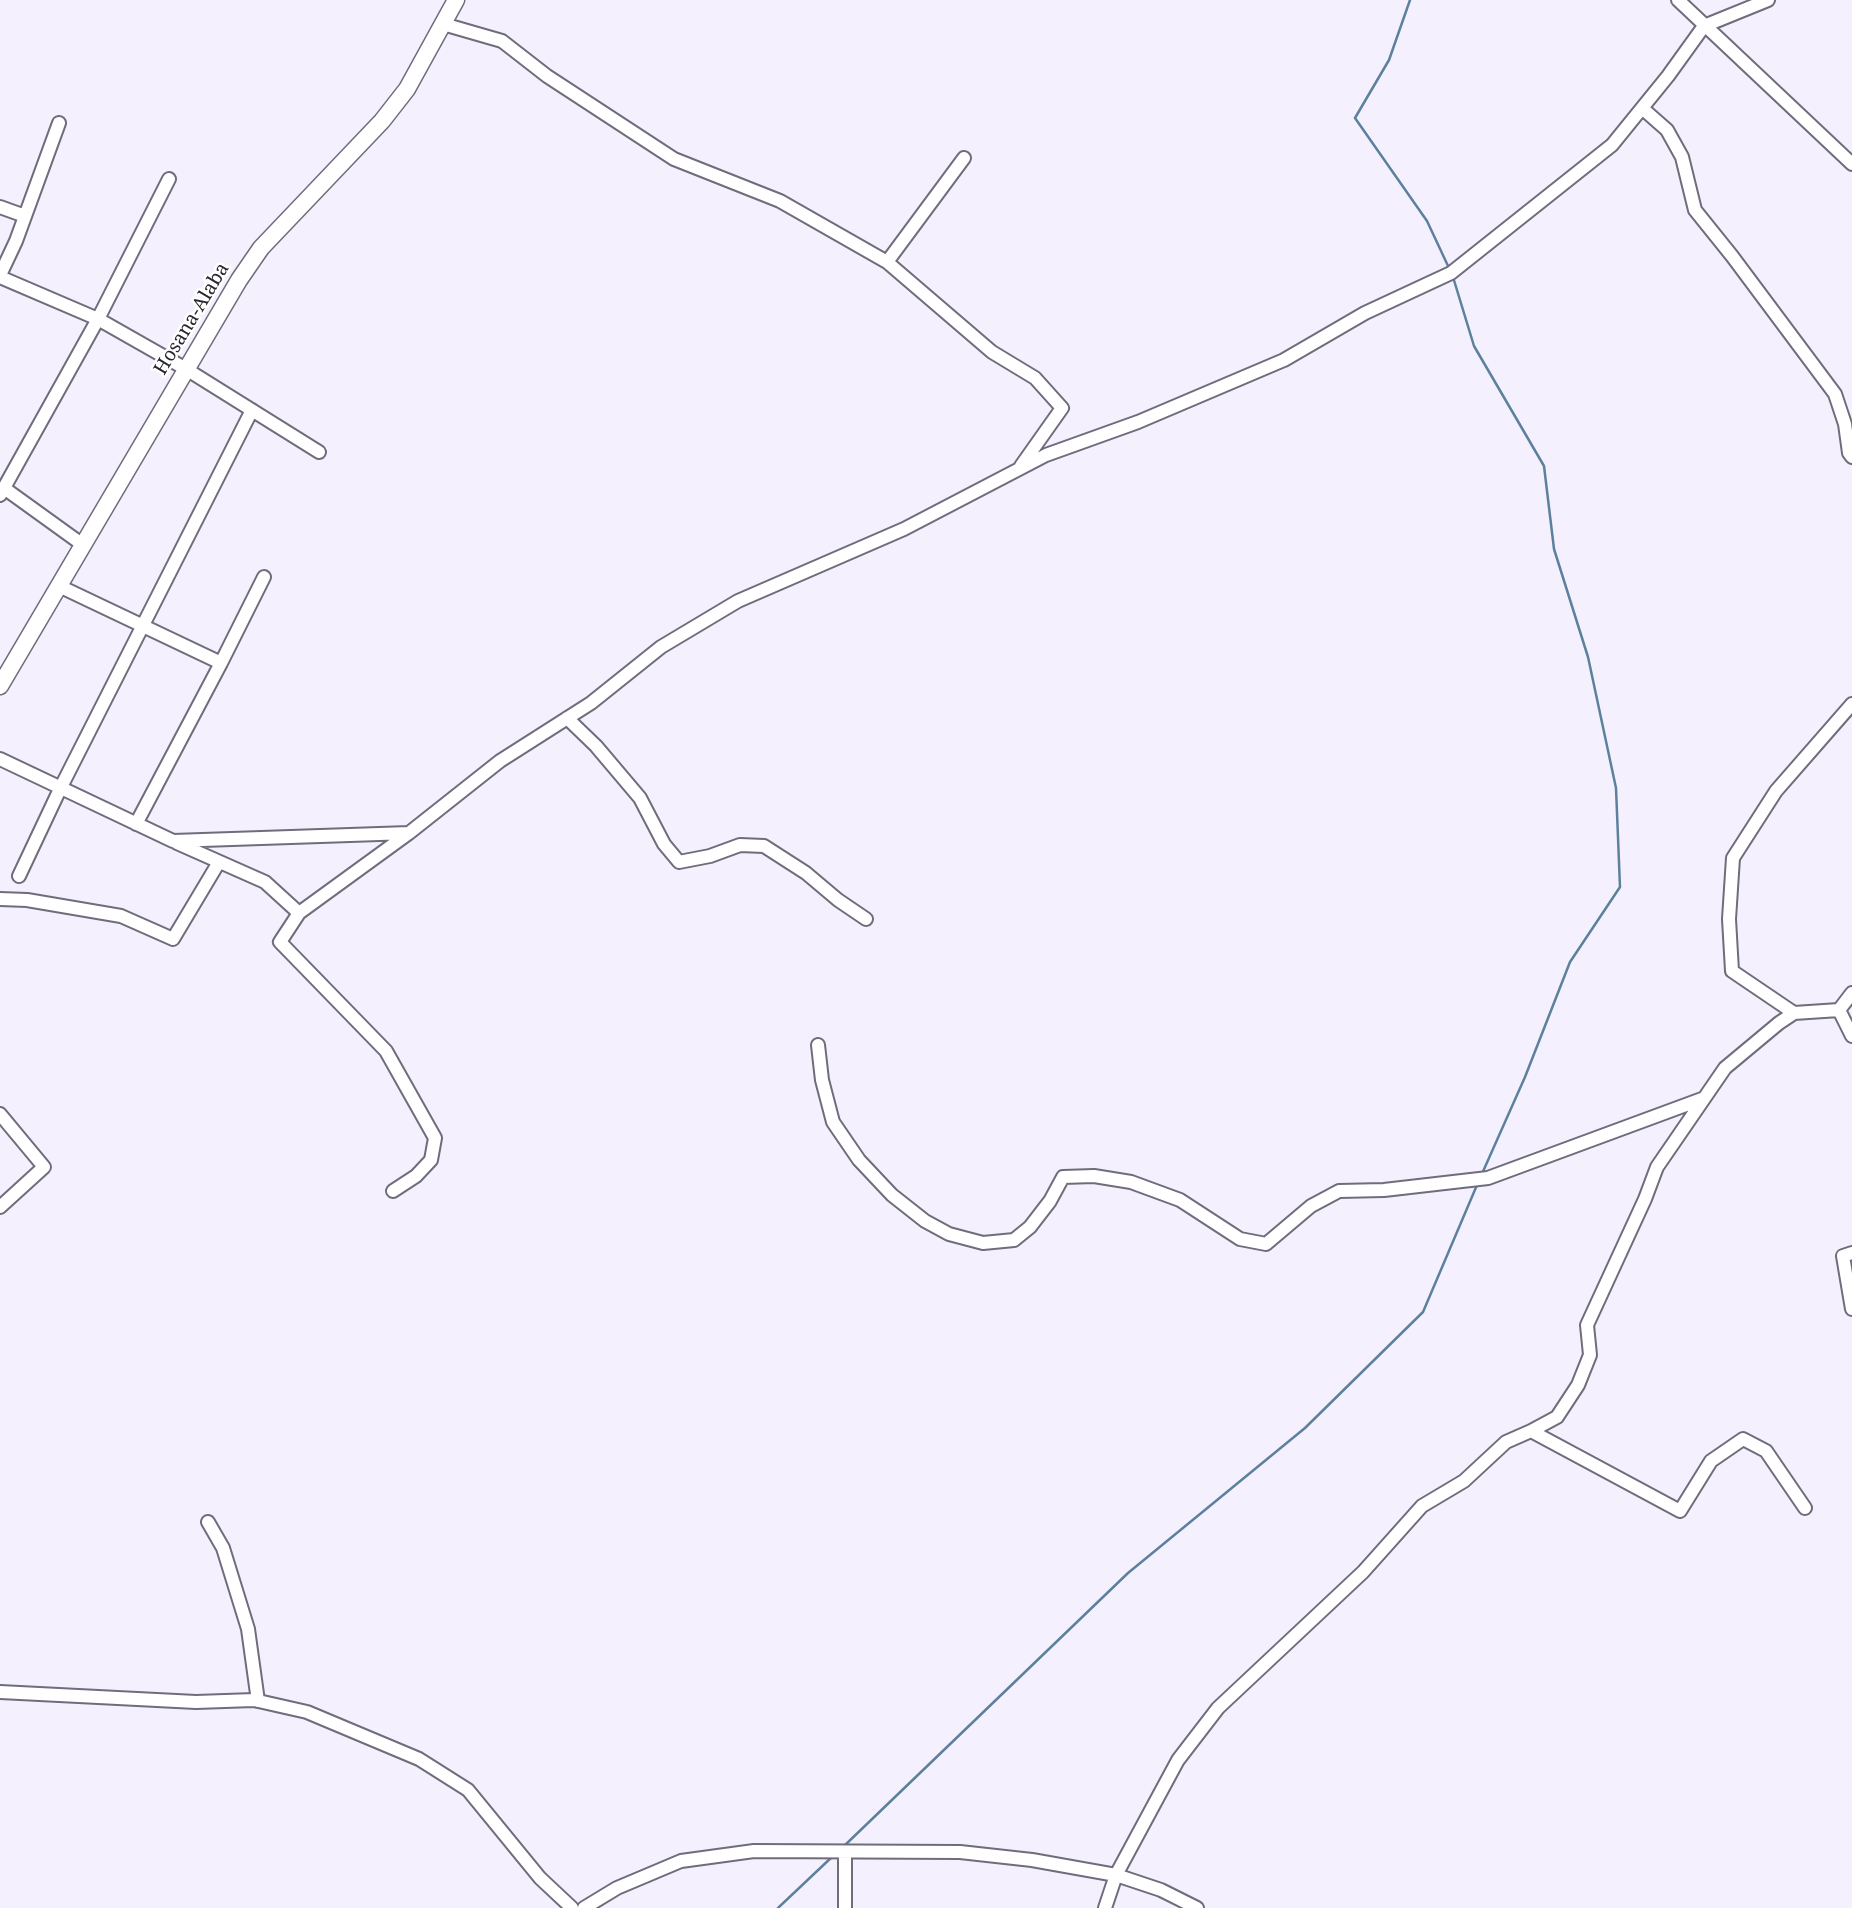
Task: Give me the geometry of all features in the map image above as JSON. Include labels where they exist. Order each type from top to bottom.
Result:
[{"type":"main road","name":"Hosana-Alaba","points":[[0,686],[239,280],[261,248],[382,121],[407,89],[456,0]]},
{"type":"street","points":[[1678,0],[1852,164]]},
{"type":"street","points":[[393,1191],[416,1176],[431,1160],[435,1138],[386,1051],[281,942],[299,913],[500,761],[590,703],[661,647],[738,600],[904,529],[1046,455],[1138,422],[1284,360],[1364,313],[1451,273],[1612,145],[1703,26],[1768,0]]},
{"type":"street","points":[[443,24],[502,41],[547,76],[674,159],[780,201],[887,262],[992,352],[1035,378],[1062,408],[1018,470]]},
{"type":"street","points":[[1642,108],[1667,130],[1682,157],[1695,211],[1835,394],[1852,457]]},
{"type":"street","points":[[59,123],[0,276],[98,319],[186,369],[319,452]]},
{"type":"street","points":[[887,262],[964,158]]},
{"type":"street","points":[[83,545],[2,491],[98,319],[169,179]]},
{"type":"street","points":[[0,207],[25,216]]},
{"type":"street","points":[[19,876],[60,789],[252,410]]},
{"type":"street","points":[[136,824],[264,577]]},
{"type":"street","points":[[59,586],[220,663]]},
{"type":"street","points":[[1794,1013],[1732,971],[1729,919],[1733,858],[1776,791],[1852,704]]},
{"type":"street","points":[[567,718],[596,746],[640,798],[664,844],[679,862],[709,856],[740,845],[764,846],[806,873],[866,919]]},
{"type":"street","points":[[0,759],[265,882],[299,913]]},
{"type":"street","points":[[173,841],[409,832]]},
{"type":"street","points":[[0,899],[27,900],[121,916],[173,939],[219,862]]},
{"type":"street","points":[[1105,1908],[1116,1875],[1178,1760],[1218,1708],[1363,1572],[1422,1506],[1464,1481],[1506,1442],[1557,1417],[1578,1385],[1590,1354],[1587,1325],[1657,1167],[1725,1068],[1794,1013],[1839,1010],[1852,993]]},
{"type":"street","points":[[1839,1010],[1852,1036]]},
{"type":"street","points":[[818,1045],[822,1080],[833,1122],[859,1160],[892,1195],[925,1221],[949,1234],[983,1243],[1014,1240],[1022,1234],[1050,1201],[1063,1177],[1094,1177],[1131,1182],[1180,1200],[1240,1239],[1266,1244],[1311,1206],[1339,1191],[1384,1190],[1488,1178],[1703,1099]]},
{"type":"street","points":[[0,1114],[44,1167],[0,1207]]},
{"type":"street","points":[[1852,1252],[1843,1256],[1852,1309]]},
{"type":"street","points":[[1531,1432],[1679,1511],[1712,1461],[1743,1439],[1766,1451],[1805,1508]]},
{"type":"street","points":[[208,1522],[223,1548],[248,1629],[258,1701]]},
{"type":"street","points":[[0,1692],[172,1702],[258,1701],[296,1708],[357,1731],[419,1759],[468,1790],[541,1878],[572,1908]]},
{"type":"street","points":[[584,1908],[617,1888],[681,1861],[754,1851],[960,1852],[1031,1860],[1116,1875],[1161,1890],[1197,1908]]},
{"type":"street","points":[[845,1852],[845,1908]]},
{"type":"waterway","points":[[1410,0],[1389,60],[1355,118],[1427,221],[1449,268]]},
{"type":"waterway","points":[[1453,277],[1474,346],[1544,466],[1554,549],[1588,657],[1616,788],[1620,887],[1570,962],[1525,1077],[1481,1176]]},
{"type":"waterway","points":[[843,1847],[1128,1573],[1305,1428],[1423,1312],[1477,1185]]},
{"type":"waterway","points":[[778,1908],[833,1856]]}]
